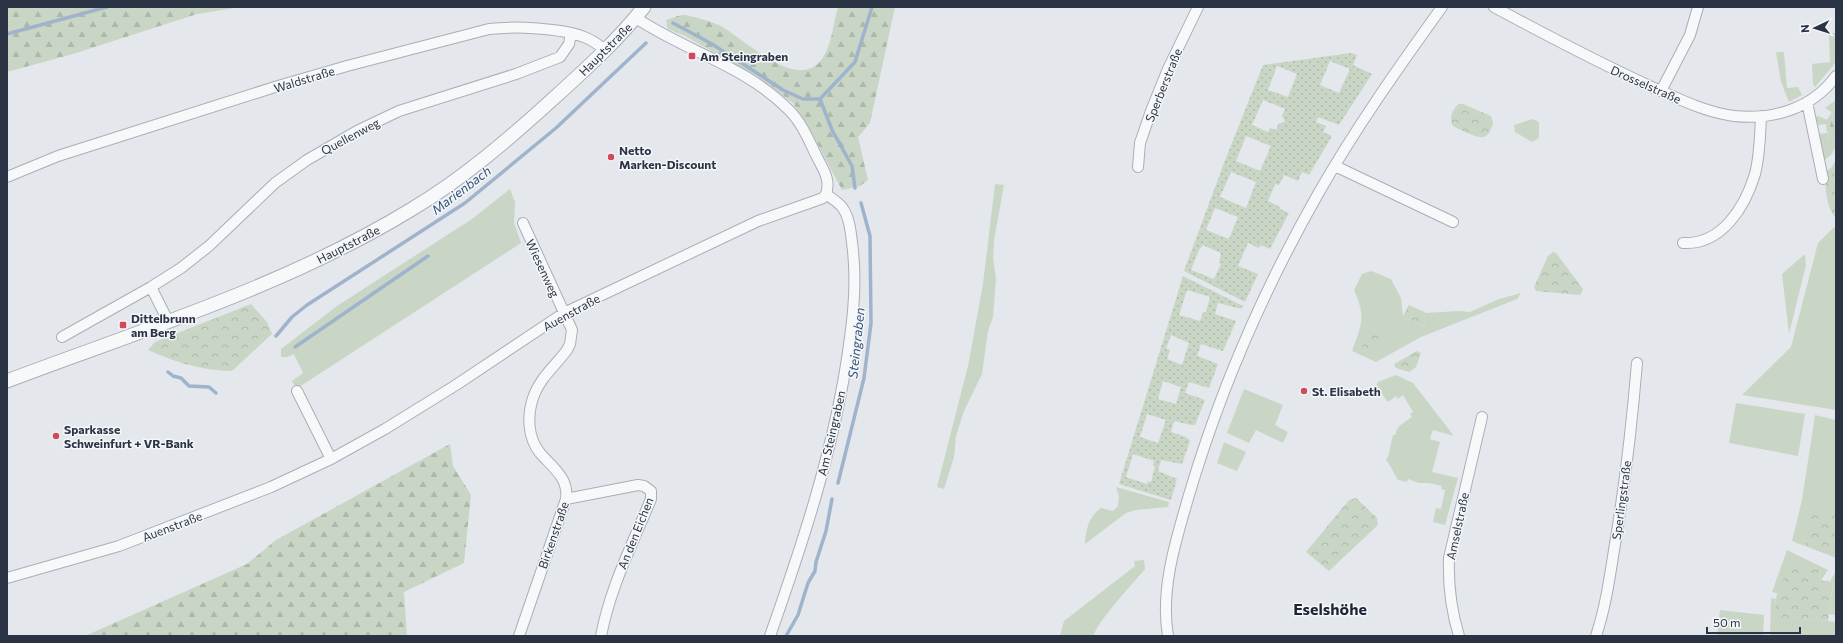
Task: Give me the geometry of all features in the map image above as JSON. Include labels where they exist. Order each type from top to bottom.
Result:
[{"type":"street","name":"Hauptstraße","points":[[7,381],[265,284],[329,255],[413,209],[484,159],[518,131],[606,50],[636,18],[644,7]]},
{"type":"street","name":"Sperberstraße","points":[[1138,167],[1140,143],[1151,111],[1168,69],[1198,7]]},
{"type":"street","points":[[1168,636],[1166,608],[1168,580],[1174,556],[1200,460],[1249,331],[1281,263],[1334,166],[1368,112],[1442,7]]},
{"type":"street","name":"Drosselstraße","points":[[1494,7],[1583,55],[1696,106],[1721,114],[1761,116],[1789,111],[1825,91],[1836,76]]},
{"type":"street","points":[[1661,91],[1690,35],[1698,7]]},
{"type":"street","points":[[636,18],[661,34],[727,65],[789,110],[807,138],[828,179],[826,194]]},
{"type":"street","name":"Waldstraße","points":[[7,177],[58,156],[347,66],[424,45],[500,28],[571,33],[584,37],[606,50]]},
{"type":"street","name":"Quellenweg","points":[[62,337],[151,287],[181,268],[209,246],[275,183],[307,160],[356,131],[399,111],[516,74],[560,57],[569,44],[571,33]]},
{"type":"street","points":[[1807,102],[1823,179]]},
{"type":"street","points":[[1683,243],[1695,244],[1710,239],[1727,225],[1741,206],[1755,173],[1759,150],[1761,116]]},
{"type":"street","points":[[1334,166],[1453,222]]},
{"type":"street","name":"Auenstraße","points":[[7,578],[119,546],[271,488],[331,459],[432,401],[564,313],[758,221],[823,198],[826,194]]},
{"type":"street","name":"Am Steingraben","points":[[770,636],[818,487],[837,418],[854,314],[854,267],[849,226],[842,207],[826,194]]},
{"type":"street","name":"Wiesenweg","points":[[523,223],[564,313]]},
{"type":"street","points":[[151,287],[168,321]]},
{"type":"street","name":"Birkenstraße","points":[[517,635],[566,499],[567,491],[563,479],[540,452],[533,440],[529,425],[529,416],[534,394],[539,384],[562,357],[570,344],[572,330],[571,324],[564,313]]},
{"type":"street","name":"Sperlingstraße","points":[[1596,636],[1604,608],[1620,512],[1637,363]]},
{"type":"street","points":[[297,391],[331,459]]},
{"type":"street","name":"Amselstraße","points":[[1459,636],[1451,604],[1449,558],[1482,417]]},
{"type":"street","name":"An den Eichen","points":[[566,499],[638,485],[648,488],[651,491],[650,499],[617,576],[604,619],[601,636]]},
{"type":"green space","points":[[7,7],[241,7],[197,14],[73,54],[7,72]]},
{"type":"green space","points":[[838,7],[895,7],[870,123],[858,137],[868,180],[860,186],[842,190],[808,126],[793,103],[758,77],[685,36],[668,29],[666,20],[686,15],[719,25],[770,60],[785,67],[799,70],[811,68],[822,59],[830,41]]},
{"type":"green space","points":[[1829,33],[1836,33],[1836,62],[1815,87],[1813,84],[1812,64],[1830,62]]},
{"type":"green space","points":[[1776,52],[1784,52],[1787,88],[1798,87],[1802,95],[1789,102],[1781,82]]},
{"type":"green space","points":[[1351,53],[1357,55],[1353,65],[1372,74],[1339,125],[1318,117],[1316,122],[1326,126],[1323,132],[1332,136],[1309,175],[1302,172],[1298,181],[1284,175],[1279,185],[1275,184],[1268,201],[1289,213],[1270,249],[1261,245],[1259,248],[1248,243],[1238,266],[1258,274],[1245,302],[1184,271],[1224,163],[1263,65]],"holes":[[[1330,61],[1350,69],[1339,93],[1320,85]],[[1277,66],[1297,74],[1288,97],[1268,90]],[[1263,100],[1285,109],[1282,116],[1285,121],[1279,123],[1276,130],[1270,128],[1268,132],[1252,125]],[[1246,136],[1271,146],[1260,171],[1236,161]],[[1231,172],[1256,182],[1246,208],[1220,197]],[[1215,208],[1238,217],[1229,239],[1206,230]],[[1203,245],[1221,253],[1219,263],[1221,264],[1214,279],[1191,270],[1199,250]]]},
{"type":"green space","points":[[1836,100],[1827,138],[1836,145],[1832,154],[1824,160],[1819,134],[1827,133],[1826,124],[1818,125],[1816,117],[1818,116],[1827,120],[1832,112],[1825,108]]},
{"type":"green space","points":[[1836,100],[1836,145],[1827,139]]},
{"type":"green space","points":[[1459,104],[1463,104],[1491,116],[1493,124],[1487,135],[1484,137],[1477,137],[1453,126],[1451,120],[1452,114]]},
{"type":"green space","points":[[1533,119],[1539,122],[1539,138],[1532,142],[1515,132],[1514,125]]},
{"type":"green space","points":[[1836,160],[1836,218],[1830,209],[1826,196],[1825,182],[1826,171],[1831,168]]},
{"type":"green space","points":[[995,184],[1004,185],[994,240],[993,258],[996,279],[993,317],[988,331],[982,374],[964,411],[956,436],[954,457],[944,489],[937,487],[968,366],[983,284]]},
{"type":"green space","points":[[510,189],[515,202],[514,223],[521,243],[296,389],[292,381],[303,373],[294,354],[287,357],[281,357],[281,349],[337,306],[472,219]]},
{"type":"green space","points":[[1834,227],[1836,227],[1836,410],[1742,395],[1791,347],[1818,243]]},
{"type":"green space","points":[[1553,252],[1556,253],[1583,289],[1580,295],[1536,291],[1534,287],[1548,256]]},
{"type":"green space","points":[[1805,254],[1806,265],[1789,334],[1782,274]]},
{"type":"green space","points":[[1371,271],[1391,279],[1401,298],[1403,316],[1424,327],[1426,313],[1459,311],[1470,312],[1499,299],[1521,293],[1517,299],[1421,337],[1376,362],[1352,351],[1361,320],[1360,307],[1354,290],[1362,274]]},
{"type":"green space","points":[[1183,276],[1243,306],[1241,309],[1218,303],[1215,314],[1236,321],[1223,351],[1201,344],[1197,356],[1218,364],[1209,388],[1189,382],[1185,393],[1205,400],[1195,425],[1174,421],[1171,432],[1186,437],[1190,441],[1182,464],[1161,460],[1158,471],[1177,479],[1171,500],[1119,484]],"holes":[[[1187,290],[1210,297],[1206,312],[1203,312],[1200,321],[1179,315]],[[1171,335],[1189,343],[1182,365],[1167,359],[1170,350],[1166,349]],[[1163,381],[1181,387],[1176,404],[1158,399]],[[1147,414],[1166,420],[1158,443],[1140,437]],[[1133,454],[1154,461],[1153,465],[1155,466],[1151,482],[1148,481],[1147,484],[1126,477]]]},
{"type":"green space","points":[[251,304],[267,322],[272,334],[232,371],[200,368],[148,350],[155,342]]},
{"type":"green space","points":[[1409,305],[1426,313],[1424,327],[1403,316]]},
{"type":"green space","points":[[1370,328],[1384,334],[1376,353],[1362,347]]},
{"type":"green space","points":[[1417,351],[1421,353],[1416,367],[1409,372],[1396,368],[1394,364]]},
{"type":"green space","points":[[1396,375],[1413,383],[1454,436],[1433,430],[1430,439],[1440,442],[1432,472],[1458,478],[1445,525],[1433,522],[1436,508],[1441,509],[1445,490],[1441,489],[1442,486],[1429,483],[1419,483],[1408,479],[1407,482],[1398,480],[1386,459],[1388,457],[1393,435],[1395,435],[1396,431],[1404,422],[1412,417],[1410,414],[1413,412],[1403,395],[1398,399],[1396,396],[1388,402],[1376,386],[1378,382]]},
{"type":"green space","points":[[1244,389],[1283,405],[1275,425],[1288,432],[1283,443],[1256,430],[1249,443],[1227,433]]},
{"type":"green space","points":[[1736,403],[1805,414],[1798,456],[1729,443]]},
{"type":"green space","points":[[1815,415],[1836,420],[1836,558],[1792,541],[1802,500]]},
{"type":"green space","points":[[1224,442],[1246,452],[1237,471],[1217,463]]},
{"type":"green space","points":[[450,444],[453,466],[471,495],[464,563],[404,592],[407,636],[85,636],[247,564],[276,540]]},
{"type":"green space","points":[[1116,487],[1169,502],[1168,507],[1136,510],[1126,513],[1085,544],[1088,524],[1093,515],[1101,508],[1113,511],[1118,506],[1119,497]]},
{"type":"green space","points":[[1356,498],[1377,518],[1378,525],[1329,571],[1306,552],[1349,500]]},
{"type":"green space","points":[[1812,508],[1836,512],[1836,550],[1806,545]]},
{"type":"green space","points":[[1787,550],[1828,570],[1821,580],[1819,580],[1820,570],[1781,594],[1772,592]]},
{"type":"green space","points":[[1144,560],[1145,569],[1108,613],[1096,630],[1094,636],[1060,636],[1064,621],[1135,566],[1134,561]]},
{"type":"green space","points":[[1785,566],[1820,570],[1819,580],[1833,582],[1828,621],[1794,617],[1792,626],[1773,623],[1777,593],[1781,594]]},
{"type":"green space","points":[[1835,573],[1836,615],[1829,614],[1833,582],[1830,581]]},
{"type":"green space","points":[[1771,598],[1776,599],[1774,623],[1794,617],[1836,622],[1836,636],[1770,636]]},
{"type":"green space","points":[[1720,610],[1764,615],[1763,636],[1717,636]]},
{"type":"waterway","points":[[7,34],[107,7]]},
{"type":"waterway","name":"Marienbach","points":[[673,23],[712,44],[783,90],[803,99],[820,99],[855,62],[872,7]]},
{"type":"waterway","name":"Marienbach","points":[[276,336],[292,317],[307,305],[465,203],[556,128],[646,43]]},
{"type":"waterway","name":"Steingraben","points":[[820,99],[832,130],[852,166],[855,188]]},
{"type":"waterway","name":"Steingraben","points":[[838,483],[864,378],[871,323],[870,236],[861,203]]},
{"type":"waterway","points":[[295,347],[428,256]]},
{"type":"waterway","points":[[168,372],[173,376],[181,378],[189,386],[209,387],[216,393]]},
{"type":"waterway","name":"Steingraben","points":[[786,636],[798,615],[808,583],[815,571],[816,562],[826,531],[832,499]]},
{"type":"place","name":"Am Steingraben","points":[[692,56]]},
{"type":"place","name":"Netto Marken-Discount","points":[[611,157]]},
{"type":"place","name":"Dittelbrunn am Berg","points":[[123,325]]},
{"type":"place","name":"St. Elisabeth","points":[[1304,391]]},
{"type":"place","name":"Sparkasse Schweinfurt + VR-Bank","points":[[56,436]]},
{"type":"district","name":"Eselshöhe","points":[[1330,608]]}]
